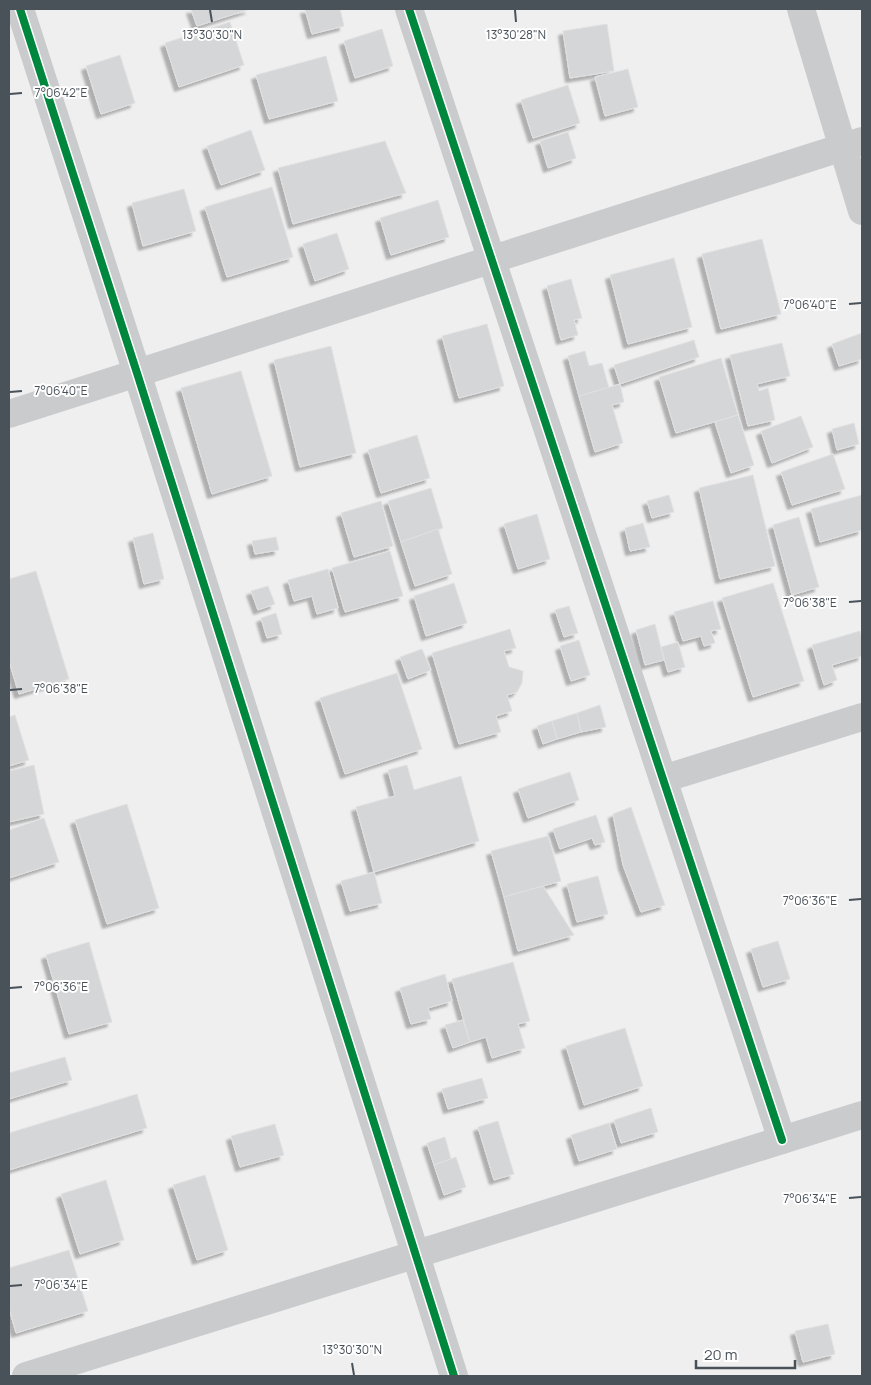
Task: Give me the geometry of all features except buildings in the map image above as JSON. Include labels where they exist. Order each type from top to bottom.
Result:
[{"type":"street","points":[[20,9],[454,1376]]},
{"type":"street","points":[[409,9],[782,1140]]},
{"type":"street","points":[[800,9],[853,144],[862,211]]},
{"type":"street","points":[[9,414],[853,144]]},
{"type":"street","points":[[662,779],[862,717]]},
{"type":"street","points":[[26,1376],[862,1115]]},
{"type":"cycle path","points":[[20,9],[454,1376]]},
{"type":"cycle path","points":[[409,9],[782,1140]]}]
